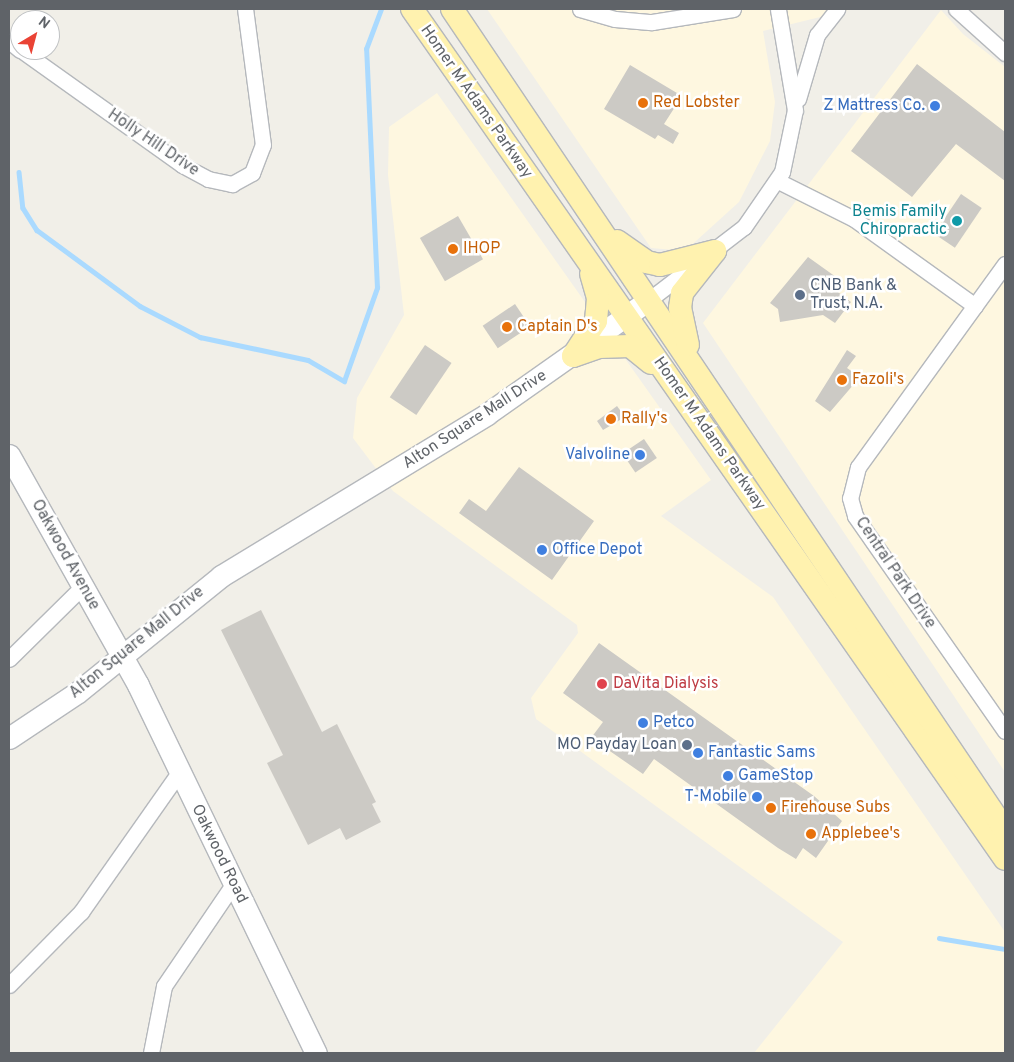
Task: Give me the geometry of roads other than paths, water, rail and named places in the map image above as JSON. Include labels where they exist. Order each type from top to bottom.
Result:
[{"type":"main road","name":"Homer M Adams Parkway","points":[[412,9],[1005,859]]},
{"type":"main road","name":"Homer M Adams Parkway","points":[[454,9],[504,88],[694,363],[1005,830]]},
{"type":"main road","points":[[600,227],[648,262],[677,262],[715,251]]},
{"type":"main road","points":[[572,356],[596,321],[598,298],[577,246]]},
{"type":"main road","points":[[694,363],[683,332],[681,300],[695,274],[715,251]]},
{"type":"main road","points":[[572,356],[599,347],[630,346],[674,384]]},
{"type":"street","name":"Holly Hill Drive","points":[[34,60],[182,165],[208,180],[232,184],[252,173],[263,145],[245,9]]},
{"type":"street","points":[[580,9],[646,22],[733,9]]},
{"type":"street","name":"Alton Square Mall Drive","points":[[9,738],[78,692],[120,656],[222,576],[411,462],[572,356],[715,251],[744,227],[778,181],[795,110],[778,9]]},
{"type":"street","points":[[795,110],[817,35],[837,9]]},
{"type":"street","points":[[956,9],[1005,54]]},
{"type":"street","points":[[778,181],[854,219],[975,306]]},
{"type":"street","name":"Central Park Drive","points":[[1005,264],[858,467],[850,498],[855,516],[1005,731]]},
{"type":"street","name":"Oakwood Avenue","points":[[9,455],[120,656]]},
{"type":"street","points":[[9,659],[83,586]]},
{"type":"street","name":"Oakwood Road","points":[[120,656],[180,771],[316,1053]]},
{"type":"street","points":[[9,986],[81,912],[180,771]]},
{"type":"street","points":[[151,1053],[164,986],[234,883]]},
{"type":"waterway","points":[[19,172],[23,208],[37,230],[140,306],[200,337],[308,360],[344,381],[377,288],[366,49],[381,9]]},
{"type":"waterway","points":[[939,938],[1005,949]]},
{"type":"place","name":"Red Lobster","points":[[643,103]]},
{"type":"place","name":"Z Mattress Co.","points":[[935,106]]},
{"type":"place","name":"Bemis Family Chiropractic","points":[[957,221]]},
{"type":"place","name":"IHOP","points":[[453,249]]},
{"type":"place","name":"CNB Bank & Trust, N.A.","points":[[800,295]]},
{"type":"place","name":"Captain D's","points":[[507,327]]},
{"type":"place","name":"Fazoli's","points":[[842,380]]},
{"type":"place","name":"Rally's","points":[[611,419]]},
{"type":"place","name":"Valvoline","points":[[640,455]]},
{"type":"place","name":"Office Depot","points":[[542,550]]},
{"type":"place","name":"DaVita Dialysis","points":[[602,684]]},
{"type":"place","name":"Petco","points":[[643,723]]},
{"type":"place","name":"MO Payday Loan","points":[[687,745]]},
{"type":"place","name":"Fantastic Sams","points":[[698,753]]},
{"type":"place","name":"GameStop","points":[[728,776]]},
{"type":"place","name":"T-Mobile","points":[[757,797]]},
{"type":"place","name":"Firehouse Subs","points":[[771,808]]},
{"type":"place","name":"Applebee's","points":[[811,834]]}]
